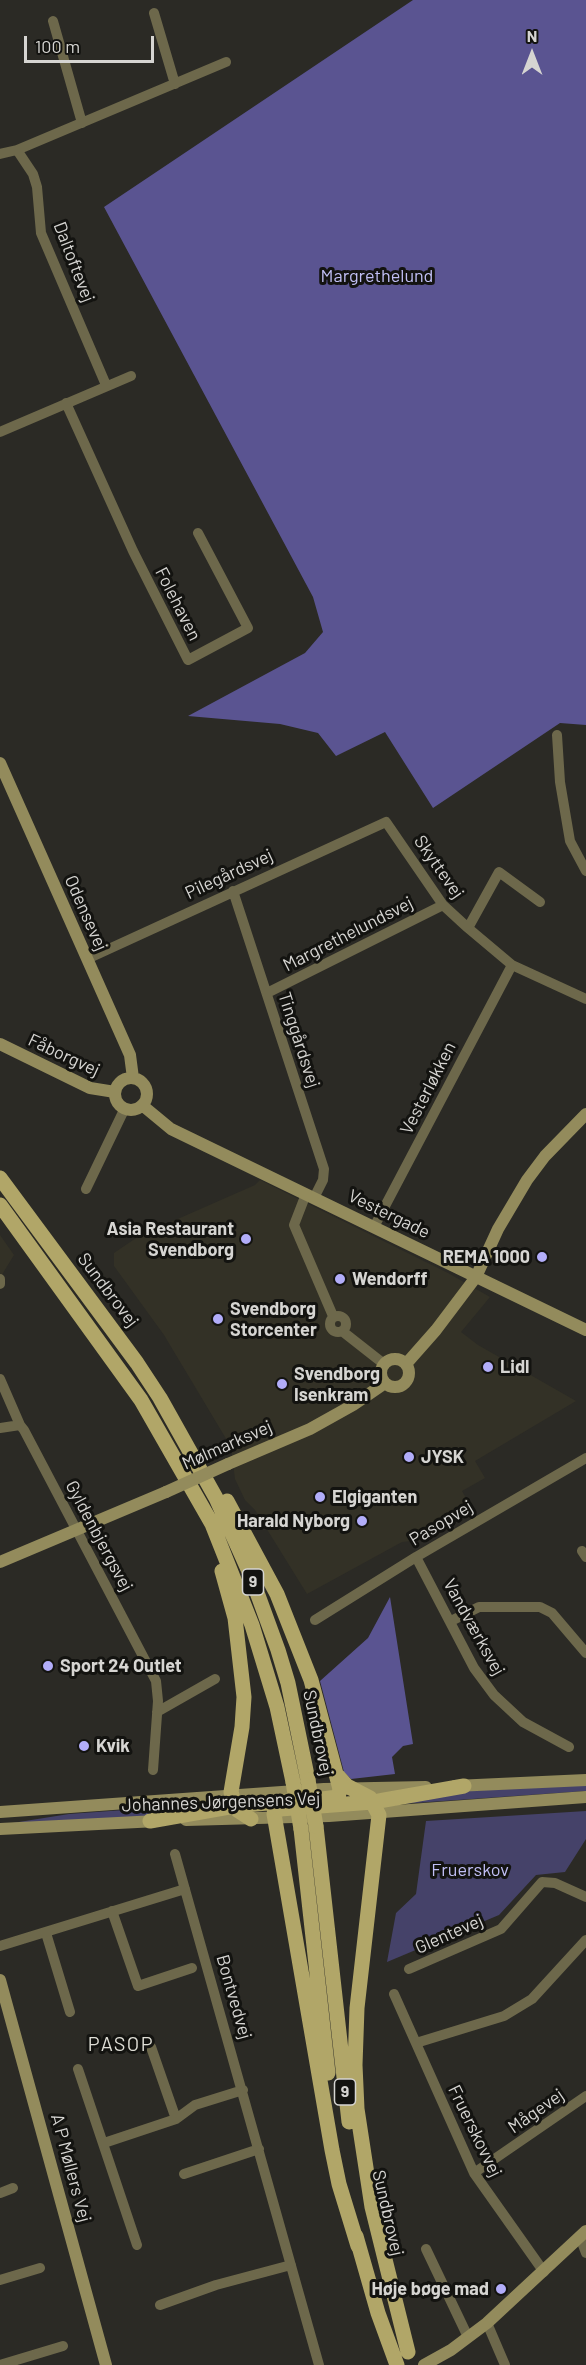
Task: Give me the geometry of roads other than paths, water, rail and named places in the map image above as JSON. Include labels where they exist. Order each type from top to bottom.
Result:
[{"type":"main road","name":"Sundbrovej","points":[[0,1178],[160,1398],[216,1498],[251,1576],[288,1683],[355,2160],[379,2263],[411,2358]]},
{"type":"main road","name":"Sundbrovej","points":[[0,1205],[104,1346],[160,1431],[212,1524],[242,1597],[301,1781]]},
{"type":"main road","points":[[160,1398],[201,1457],[277,1594],[304,1660],[344,1784],[376,1807]]},
{"type":"main road","points":[[160,1431],[174,1468],[214,1550],[235,1618],[244,1697],[233,1801]]},
{"type":"main road","points":[[150,1821],[233,1801],[334,1798],[340,1795],[344,1784]]},
{"type":"main road","points":[[358,2246],[339,2184],[332,2150],[274,1819],[276,1811],[280,1809],[376,1807],[464,1786]]},
{"type":"main road","points":[[233,1801],[251,1819]]},
{"type":"main road","points":[[376,1807],[357,2008],[355,2065],[357,2109],[372,2207],[411,2358]]},
{"type":"main road","name":"Sundbrovej","points":[[308,1828],[328,2077],[345,2183],[358,2246],[378,2313],[397,2365]]},
{"type":"street","points":[[154,13],[175,84]]},
{"type":"street","points":[[53,21],[82,123]]},
{"type":"street","points":[[0,154],[17,150],[226,62]]},
{"type":"street","name":"Daltoftevej","points":[[17,150],[33,174],[37,187],[41,233],[106,386]]},
{"type":"street","points":[[0,432],[131,376]]},
{"type":"street","name":"Folehaven","points":[[66,403],[133,551],[189,660],[248,628],[198,532]]},
{"type":"street","points":[[557,735],[560,783],[570,841],[586,871]]},
{"type":"street","name":"Odensevej","points":[[0,763],[130,1055],[133,1078]]},
{"type":"street","name":"Pilegårdsvej","points":[[87,959],[386,822]]},
{"type":"street","name":"Skyttevej","points":[[386,822],[443,905],[468,928],[512,965],[586,999]]},
{"type":"street","name":"Skyttevej","points":[[468,928],[499,872],[540,902]]},
{"type":"street","name":"Tinggårdsvej","points":[[233,891],[324,1169],[323,1180],[310,1196]]},
{"type":"street","name":"Margrethelundsvej","points":[[267,993],[443,905]]},
{"type":"street","name":"Vesterløkken","points":[[374,1227],[512,965]]},
{"type":"street","name":"Fåborgvej","points":[[0,1044],[90,1088],[115,1092]]},
{"type":"street","points":[[133,1078],[145,1087],[146,1096],[142,1105],[130,1110],[117,1102],[115,1092],[123,1080],[133,1078]]},
{"type":"street","name":"Vestergade","points":[[142,1105],[171,1130],[586,1330]]},
{"type":"street","points":[[86,1189],[124,1108]]},
{"type":"street","points":[[406,1364],[436,1330],[476,1277],[498,1229],[527,1180],[551,1149],[586,1114]]},
{"type":"street","points":[[310,1196],[294,1225],[333,1316],[330,1322],[331,1329],[342,1331],[384,1364]]},
{"type":"street","points":[[0,1279],[0,1284]]},
{"type":"street","points":[[397,1359],[406,1364],[409,1371],[406,1382],[398,1387],[385,1383],[381,1376],[384,1364],[397,1359]]},
{"type":"street","name":"Gyldenbjergsvej","points":[[0,1379],[20,1425],[156,1681],[157,1712],[153,1770]]},
{"type":"street","name":"Mølmarksvej","points":[[0,1562],[309,1429],[353,1405],[385,1383]]},
{"type":"street","points":[[0,1428],[20,1425]]},
{"type":"street","name":"Pasopvej","points":[[315,1620],[416,1557],[586,1458]]},
{"type":"street","name":"Vandværksvej","points":[[416,1557],[474,1668],[494,1695],[524,1722],[569,1747]]},
{"type":"street","points":[[451,1622],[479,1607],[540,1607],[552,1613],[586,1653]]},
{"type":"street","points":[[157,1712],[215,1679]]},
{"type":"street","points":[[344,1784],[464,1786],[586,1780]]},
{"type":"street","points":[[376,1807],[586,1797]]},
{"type":"street","name":"Johannes Jørgensens Vej","points":[[0,1812],[233,1801]]},
{"type":"street","name":"Johannes Jørgensens Vej","points":[[0,1829],[150,1821],[274,1819]]},
{"type":"street","name":"Bontvedvej","points":[[175,1854],[319,2365]]},
{"type":"street","name":"Glentevej","points":[[409,1969],[501,1929],[542,1882],[555,1883],[586,1897]]},
{"type":"street","points":[[0,1946],[46,1934],[185,1889]]},
{"type":"street","points":[[112,1911],[138,1986],[192,1968]]},
{"type":"street","points":[[46,1934],[70,2012]]},
{"type":"street","points":[[416,2043],[504,2016],[532,1999],[586,1940]]},
{"type":"street","name":"A P Møllers Vej","points":[[0,1980],[106,2365]]},
{"type":"street","name":"Fruerskovvej","points":[[394,1994],[474,2173],[544,2272]]},
{"type":"street","points":[[151,2047],[176,2119]]},
{"type":"street","points":[[78,2069],[137,2245]]},
{"type":"street","points":[[104,2143],[176,2119],[195,2105],[243,2090]]},
{"type":"street","name":"Mågevej","points":[[474,2173],[586,2096]]},
{"type":"street","points":[[184,2174],[259,2149]]},
{"type":"street","points":[[0,2193],[13,2188]]},
{"type":"street","points":[[428,2363],[487,2323],[583,2234]]},
{"type":"street","points":[[583,2234],[586,2253]]},
{"type":"street","points":[[426,2249],[468,2337]]},
{"type":"street","points":[[160,2305],[216,2285],[291,2265]]},
{"type":"street","points":[[0,2280],[40,2268]]},
{"type":"street","points":[[487,2323],[506,2365]]},
{"type":"street","points":[[0,2365],[63,2346]]},
{"type":"place","name":"Asia Restaurant Svendborg","points":[[246,1239]]},
{"type":"place","name":"REMA 1000","points":[[542,1257]]},
{"type":"place","name":"Wendorff","points":[[340,1279]]},
{"type":"place","name":"Svendborg Storcenter","points":[[218,1319]]},
{"type":"place","name":"Lidl","points":[[488,1367]]},
{"type":"place","name":"Svendborg Isenkram","points":[[282,1384]]},
{"type":"place","name":"JYSK","points":[[409,1457]]},
{"type":"place","name":"Elgiganten","points":[[320,1497]]},
{"type":"place","name":"Harald Nyborg","points":[[362,1521]]},
{"type":"place","name":"Sport 24 Outlet","points":[[48,1666]]},
{"type":"place","name":"Kvik","points":[[84,1746]]},
{"type":"place","name":"Høje bøge mad","points":[[501,2289]]},
{"type":"district","name":"PASOP","points":[[121,2044]]},
{"type":"park label","name":"Margrethelund","points":[[377,276]]},
{"type":"park label","name":"Fruerskov","points":[[470,1870]]}]
